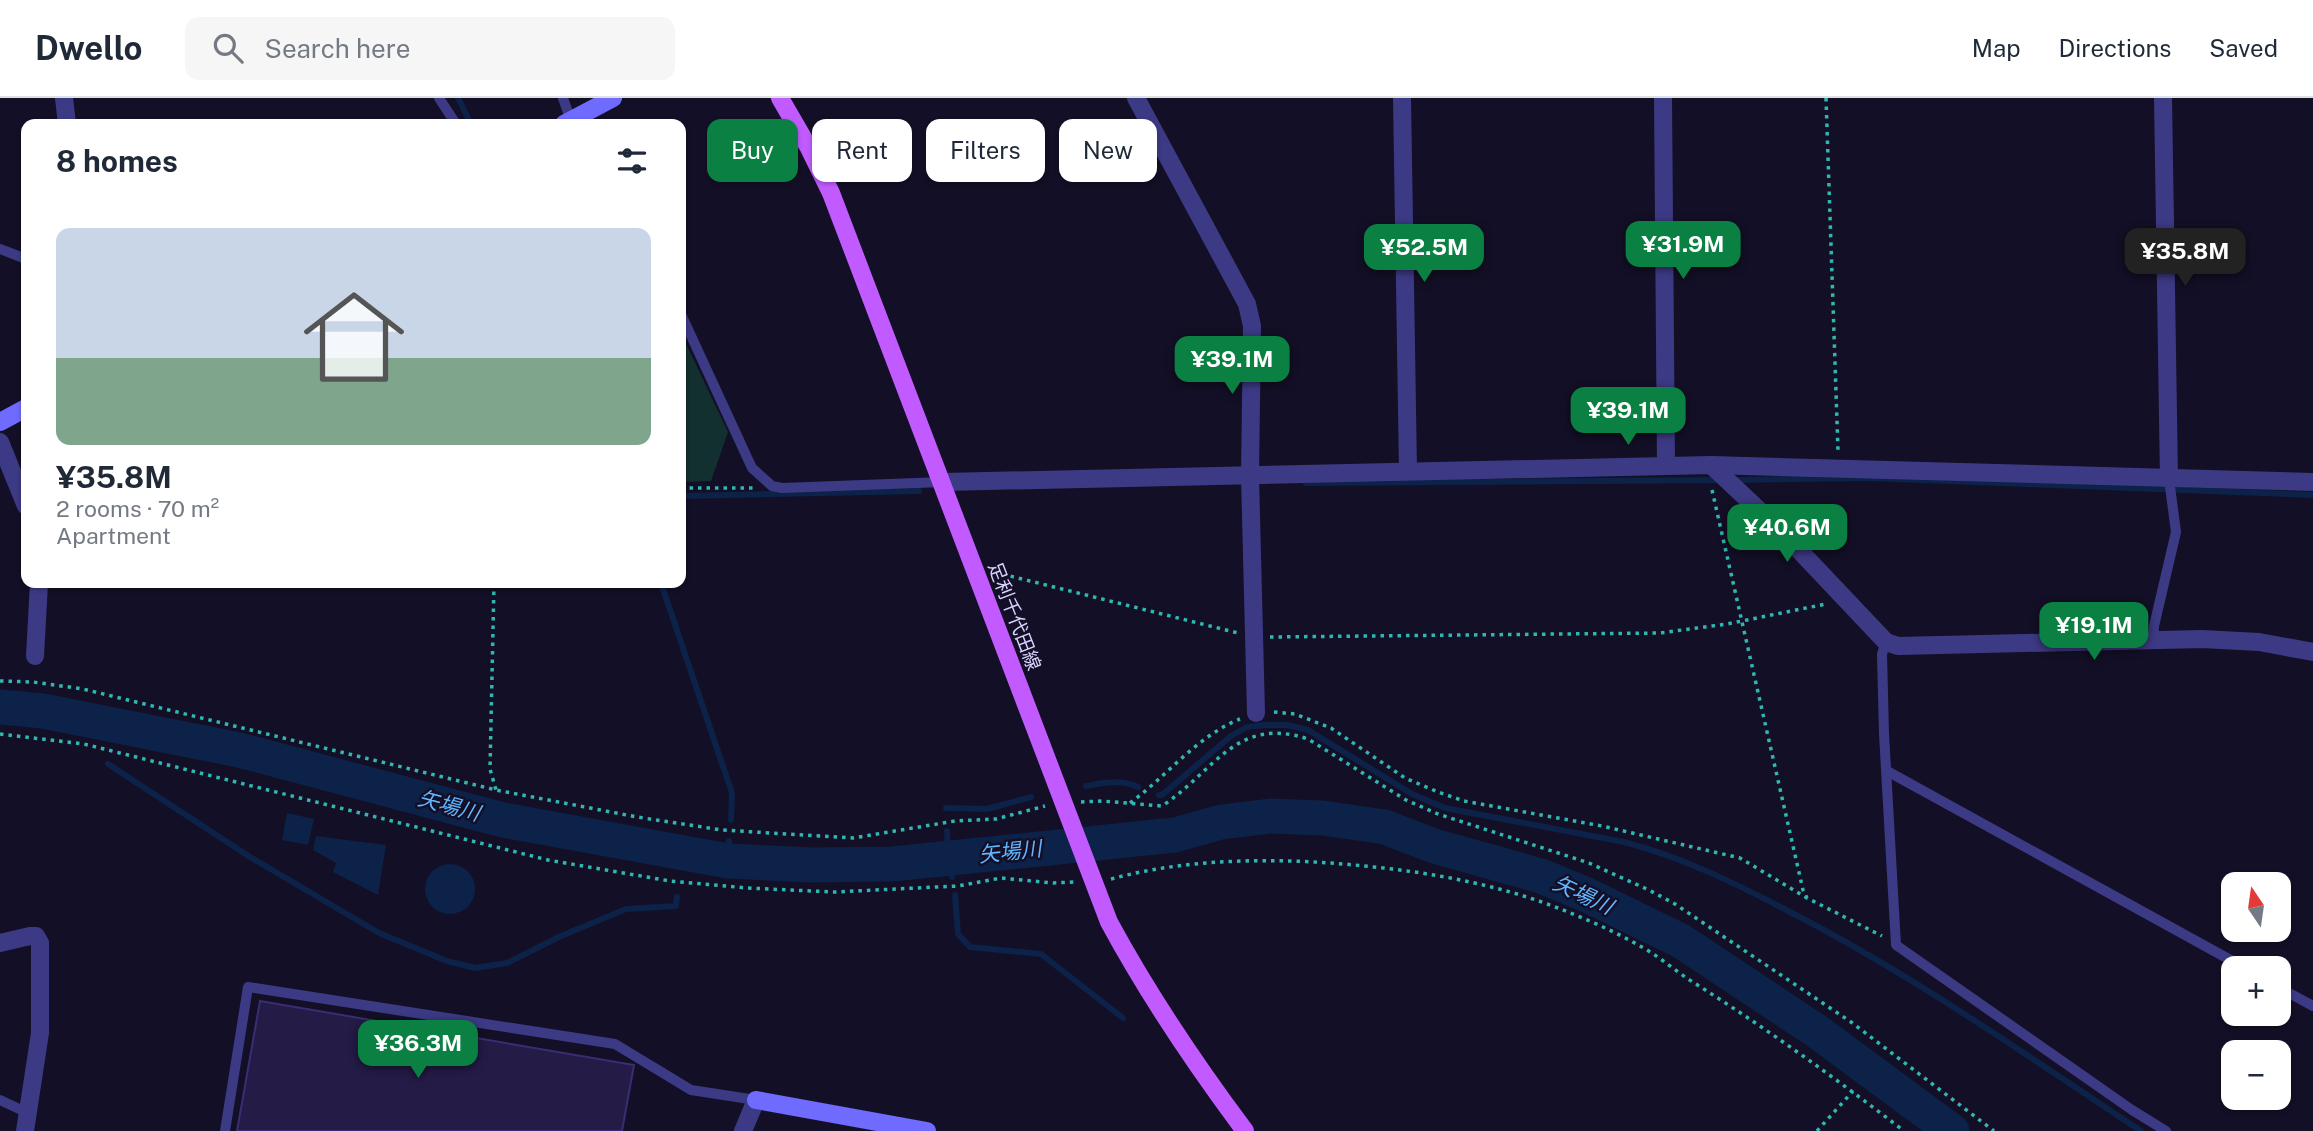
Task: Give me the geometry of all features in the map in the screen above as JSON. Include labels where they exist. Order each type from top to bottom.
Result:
[{"type":"main road","name":"足利千代田線","points":[[780,98],[831,193],[1110,922],[1152,998],[1245,1131]]},
{"type":"street","points":[[64,98],[66,119]]},
{"type":"street","points":[[579,119],[613,98]]},
{"type":"street","points":[[1136,98],[1247,304],[1252,327],[1250,476],[1256,713]]},
{"type":"street","points":[[1402,98],[1408,471]]},
{"type":"street","points":[[1663,98],[1666,465]]},
{"type":"street","points":[[2163,98],[2169,479]]},
{"type":"street","points":[[0,422],[21,411]]},
{"type":"street","points":[[0,442],[21,494]]},
{"type":"street","points":[[943,482],[1666,465],[2313,482]]},
{"type":"street","points":[[1710,465],[1778,527],[1885,642],[1898,646],[2202,639],[2259,642],[2313,652]]},
{"type":"street","points":[[35,656],[39,588]]},
{"type":"street","points":[[0,943],[30,936],[36,936],[40,943],[40,1033],[25,1131]]},
{"type":"street","points":[[743,1131],[756,1100],[927,1131]]},
{"type":"lane","points":[[439,98],[453,119]]},
{"type":"lane","points":[[563,98],[575,119]]},
{"type":"lane","points":[[0,249],[21,257]]},
{"type":"lane","points":[[686,325],[752,468],[772,486],[782,488],[943,482]]},
{"type":"lane","points":[[2153,641],[2176,532],[2169,479]]},
{"type":"lane","points":[[1885,642],[1882,654],[1896,945],[2166,1131]]},
{"type":"lane","points":[[1887,771],[2223,956]]},
{"type":"lane","points":[[225,1131],[248,988],[615,1044],[691,1090],[756,1100]]},
{"type":"lane","points":[[2291,994],[2313,1006]]},
{"type":"lane","points":[[0,1100],[28,1113]]},
{"type":"path","points":[[1826,98],[1838,468]]},
{"type":"path","points":[[1710,465],[1712,491],[1807,898]]},
{"type":"path","points":[[686,488],[772,486]]},
{"type":"path","points":[[973,567],[1254,637],[1660,633],[1742,621],[1831,603],[1844,596]]},
{"type":"path","points":[[494,588],[490,769],[496,790]]},
{"type":"path","points":[[0,681],[33,682],[83,689],[496,790],[681,824],[829,838],[872,836],[955,821],[996,820],[1021,811],[1102,801],[1162,806],[1226,752],[1261,733],[1295,735],[1308,739],[1406,800],[1438,814],[1589,863],[1675,904],[1851,1022],[1994,1131]]},
{"type":"path","points":[[1130,803],[1153,786],[1204,739],[1232,722],[1256,713],[1295,714],[1331,728],[1405,778],[1438,792],[1464,800],[1602,826],[1740,858],[1807,898],[1896,945]]},
{"type":"path","points":[[0,734],[84,744],[548,860],[670,881],[834,892],[958,886],[1001,878],[1053,883],[1188,865],[1286,861],[1402,870],[1471,882],[1567,912],[1641,947],[1734,1006],[1904,1131]]},
{"type":"path","points":[[1817,1131],[1853,1091]]},
{"type":"green space","points":[[686,344],[728,432],[711,481],[686,482]]},
{"type":"water","points":[[287,813],[314,819],[308,845],[282,840]]},
{"type":"water","points":[[316,836],[386,845],[378,895],[333,872],[336,863],[313,850]]},
{"type":"water","points":[[440,865],[460,865],[474,879],[474,899],[460,913],[440,913],[426,899],[426,879]]},
{"type":"building","points":[[260,1001],[634,1065],[622,1131],[237,1131]]},
{"type":"waterway","points":[[458,98],[468,119]]},
{"type":"waterway","points":[[1733,480],[1868,478],[2313,495]]},
{"type":"waterway","points":[[1306,483],[1722,480]]},
{"type":"waterway","points":[[686,496],[919,491]]},
{"type":"waterway","points":[[663,588],[732,793],[731,820]]},
{"type":"waterway","name":"矢場川","points":[[0,707],[43,711],[239,750],[503,820],[728,861],[812,865],[892,864],[1175,835],[1221,822],[1270,816],[1323,818],[1385,827],[1434,846],[1541,876],[1587,895],[1681,941],[1815,1030],[1952,1131]]},
{"type":"waterway","points":[[1159,795],[1231,736],[1247,727],[1287,725],[1308,730],[1412,794],[1445,808],[1624,842],[1667,855],[1729,882],[1881,962],[2141,1131]]},
{"type":"waterway","points":[[108,764],[250,857],[379,933],[447,961],[475,968],[507,963],[561,936],[626,909],[676,906],[677,897]]},
{"type":"waterway","points":[[1086,786],[1119,782],[1138,787]]},
{"type":"waterway","points":[[946,808],[987,809],[1031,797]]},
{"type":"waterway","points":[[947,831],[952,877]]},
{"type":"waterway","points":[[728,861],[729,841]]},
{"type":"waterway","points":[[681,867],[683,852]]},
{"type":"waterway","points":[[955,895],[958,934],[970,947],[1041,954],[1123,1018]]}]
